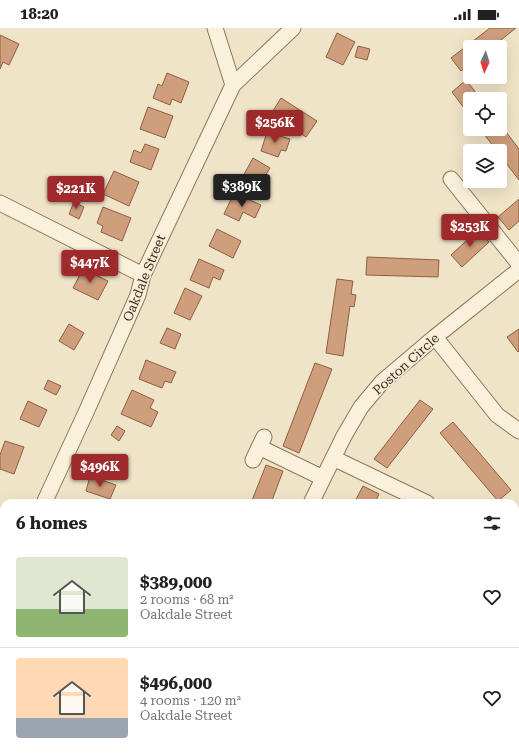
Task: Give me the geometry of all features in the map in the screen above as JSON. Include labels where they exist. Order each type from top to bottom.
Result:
[{"type":"street","points":[[215,28],[232,85]]},
{"type":"street","name":"Oakdale Street","points":[[46,499],[135,302],[143,275],[232,85],[292,28]]},
{"type":"street","points":[[452,179],[519,264]]},
{"type":"street","points":[[0,203],[143,275]]},
{"type":"street","name":"Poston Circle","points":[[313,499],[361,407],[371,394],[382,382],[435,337],[519,270]]},
{"type":"street","points":[[435,337],[497,415],[519,431]]},
{"type":"street","points":[[258,448],[323,478]]},
{"type":"street","points":[[333,458],[419,499]]},
{"type":"building","points":[[490,28],[516,28],[501,40],[474,40]]},
{"type":"building","points":[[337,33],[355,42],[343,65],[326,57]]},
{"type":"building","points":[[0,35],[19,44],[9,65],[3,62],[0,69]]},
{"type":"building","points":[[358,46],[370,49],[367,60],[355,57]]},
{"type":"building","points":[[463,49],[463,69],[461,71],[451,58]]},
{"type":"building","points":[[167,73],[189,82],[181,103],[172,99],[170,105],[153,98],[158,84],[162,86]]},
{"type":"building","points":[[463,83],[463,84],[469,84],[475,92],[463,92],[463,107],[452,92]]},
{"type":"building","points":[[281,98],[317,121],[306,137],[271,114]]},
{"type":"building","points":[[148,107],[173,116],[165,138],[140,129]]},
{"type":"building","points":[[267,132],[290,139],[286,151],[281,150],[278,157],[261,151]]},
{"type":"building","points":[[507,133],[519,149],[519,180],[507,164],[507,144],[492,144],[485,136],[507,136]]},
{"type":"building","points":[[145,144],[159,149],[151,170],[130,162],[134,150],[141,153]]},
{"type":"building","points":[[253,158],[270,168],[258,187],[242,178]]},
{"type":"building","points":[[114,171],[139,182],[129,206],[103,194]]},
{"type":"building","points":[[234,193],[261,205],[255,218],[243,212],[239,221],[224,214]]},
{"type":"building","points":[[519,199],[519,221],[509,230],[498,217]]},
{"type":"building","points":[[74,202],[84,207],[79,219],[69,214]]},
{"type":"building","points":[[103,207],[131,218],[122,241],[101,232],[103,226],[97,223]]},
{"type":"building","points":[[217,229],[241,241],[233,258],[209,246]]},
{"type":"building","points":[[478,230],[489,242],[462,267],[451,255]]},
{"type":"building","points":[[367,257],[439,260],[438,277],[366,275]]},
{"type":"building","points":[[199,259],[224,270],[220,280],[213,277],[209,288],[190,280]]},
{"type":"building","points":[[83,269],[108,281],[98,300],[73,288]]},
{"type":"building","points":[[337,279],[353,281],[351,294],[356,295],[354,307],[350,306],[343,356],[326,353]]},
{"type":"building","points":[[185,288],[202,296],[190,320],[174,313]]},
{"type":"building","points":[[69,324],[84,333],[74,350],[59,341]]},
{"type":"building","points":[[167,328],[181,334],[175,349],[160,343]]},
{"type":"building","points":[[519,329],[519,351],[518,352],[507,337]]},
{"type":"building","points":[[146,360],[176,372],[171,383],[165,381],[162,388],[139,379]]},
{"type":"building","points":[[315,363],[332,369],[299,453],[283,446]]},
{"type":"building","points":[[48,380],[61,386],[56,395],[44,389]]},
{"type":"building","points":[[132,390],[154,400],[150,408],[158,412],[151,427],[121,414]]},
{"type":"building","points":[[420,400],[433,409],[387,468],[374,459]]},
{"type":"building","points":[[28,401],[47,410],[39,427],[20,419]]},
{"type":"building","points":[[453,422],[511,490],[500,499],[496,499],[440,433]]},
{"type":"building","points":[[117,426],[125,431],[119,441],[111,435]]},
{"type":"building","points":[[5,441],[24,447],[14,474],[0,469],[0,455]]},
{"type":"building","points":[[266,465],[283,471],[272,499],[253,499]]},
{"type":"building","points":[[90,476],[116,485],[110,499],[86,491]]},
{"type":"building","points":[[363,486],[379,494],[377,499],[356,499]]}]
